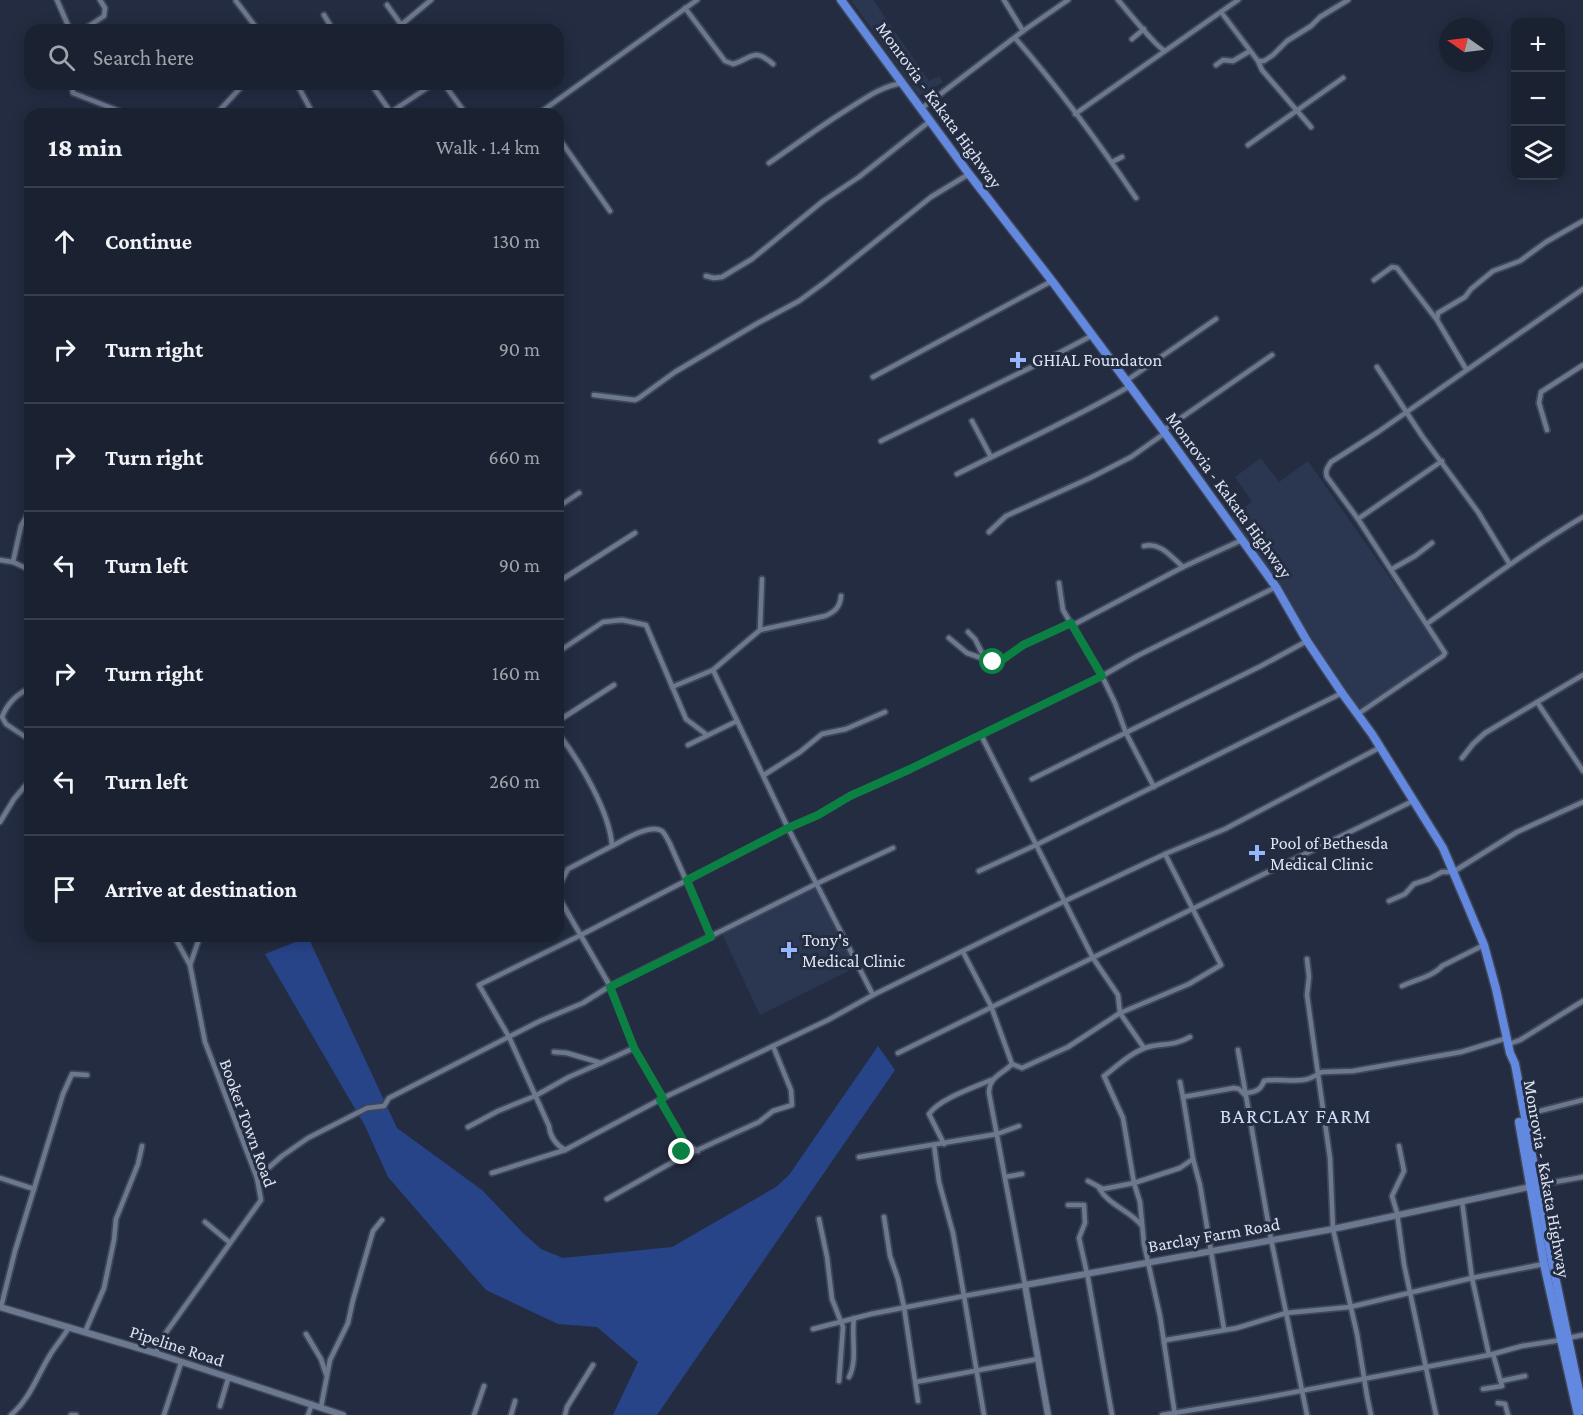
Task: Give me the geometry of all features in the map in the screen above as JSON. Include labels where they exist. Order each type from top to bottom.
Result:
[{"type":"highway","name":"Monrovia - Kakata Highway","points":[[841,0],[969,174],[1053,281],[1276,587],[1307,640],[1358,714],[1443,848],[1484,945],[1515,1064],[1544,1264],[1583,1410]]},
{"type":"highway","name":"Monrovia - Kakata Highway","points":[[1509,1045],[1510,1066],[1578,1415]]},
{"type":"street","points":[[57,0],[67,24]]},
{"type":"street","points":[[92,24],[105,16],[105,8],[100,0]]},
{"type":"street","points":[[402,24],[431,0]]},
{"type":"street","points":[[548,108],[697,0]]},
{"type":"street","points":[[1004,0],[1023,31]]},
{"type":"street","points":[[922,108],[1023,31],[1068,0]]},
{"type":"street","points":[[1118,0],[1158,48],[1164,50]]},
{"type":"street","points":[[1075,114],[1238,0]]},
{"type":"street","points":[[1258,61],[1264,61],[1320,17],[1348,0]]},
{"type":"street","points":[[237,2],[254,24]]},
{"type":"street","points":[[387,5],[400,24]]},
{"type":"street","points":[[685,8],[725,61],[733,64],[753,54],[759,54],[772,64]]},
{"type":"street","points":[[1221,12],[1258,61],[1262,70],[1311,127]]},
{"type":"street","points":[[324,15],[329,24]]},
{"type":"street","points":[[1132,39],[1144,29]]},
{"type":"street","points":[[1015,38],[1112,162],[1136,198]]},
{"type":"street","points":[[1216,65],[1223,60],[1233,61],[1250,51]]},
{"type":"street","points":[[1248,145],[1343,78]]},
{"type":"street","points":[[769,163],[830,119],[888,85],[903,83]]},
{"type":"street","points":[[73,90],[73,93],[112,108]]},
{"type":"street","points":[[222,108],[238,90]]},
{"type":"street","points":[[300,90],[310,108]]},
{"type":"street","points":[[375,90],[388,108]]},
{"type":"street","points":[[398,108],[424,90]]},
{"type":"street","points":[[448,90],[461,108]]},
{"type":"street","points":[[705,276],[723,277],[752,259],[823,201],[859,177],[930,121]]},
{"type":"street","points":[[564,146],[610,211]]},
{"type":"street","points":[[1112,162],[1122,157]]},
{"type":"street","points":[[594,395],[635,400],[639,398],[675,372],[758,322],[799,301],[931,197],[969,174]]},
{"type":"street","points":[[1437,320],[1438,313],[1465,297],[1471,289],[1493,272],[1520,261],[1546,242],[1583,221]]},
{"type":"street","points":[[1374,280],[1395,267],[1437,320],[1466,369]]},
{"type":"street","points":[[873,377],[1053,281]]},
{"type":"street","points":[[1358,714],[1445,655],[1428,623],[1327,477],[1325,472],[1327,468],[1331,462],[1583,289]]},
{"type":"street","points":[[957,474],[1089,410],[1216,319]]},
{"type":"street","points":[[881,441],[1093,335]]},
{"type":"street","points":[[989,532],[1006,516],[1131,457],[1165,433],[1166,429],[1272,355]]},
{"type":"street","points":[[1547,430],[1539,403],[1541,392],[1583,365]]},
{"type":"street","points":[[1377,368],[1478,512],[1509,563]]},
{"type":"street","points":[[972,421],[991,457]]},
{"type":"street","points":[[1358,519],[1442,461]]},
{"type":"street","points":[[564,503],[579,493]]},
{"type":"street","points":[[1428,623],[1496,576],[1509,563],[1583,516]]},
{"type":"street","points":[[13,562],[24,521]]},
{"type":"street","points":[[564,578],[635,533]]},
{"type":"street","points":[[949,638],[967,653],[993,662],[1002,660],[1023,645],[1072,624],[1183,567],[1242,540]]},
{"type":"street","points":[[1392,569],[1432,543]]},
{"type":"street","points":[[1143,546],[1151,544],[1164,550],[1183,567]]},
{"type":"street","points":[[0,560],[13,562],[24,567]]},
{"type":"street","points":[[760,630],[762,579]]},
{"type":"street","points":[[1059,583],[1064,610],[1102,676],[1126,734],[1154,787]]},
{"type":"street","points":[[565,1150],[558,1146],[550,1135],[549,1126],[509,1037],[479,985],[788,828],[818,815],[850,796],[1102,676],[1137,656],[1276,587]]},
{"type":"street","points":[[672,687],[713,670],[760,630],[834,612],[840,604],[841,596]]},
{"type":"street","points":[[564,648],[603,622],[622,620],[646,625],[686,719],[707,735]]},
{"type":"street","points":[[968,632],[975,639],[984,658]]},
{"type":"street","points":[[1032,779],[1261,666],[1307,640]]},
{"type":"street","points":[[713,670],[788,828],[873,995]]},
{"type":"street","points":[[1462,758],[1485,734],[1583,675]]},
{"type":"street","points":[[564,717],[614,685]]},
{"type":"street","points":[[24,692],[11,702],[2,717],[6,724],[24,736]]},
{"type":"street","points":[[979,871],[1036,846],[1342,693]]},
{"type":"street","points":[[1537,702],[1583,771]]},
{"type":"street","points":[[764,775],[800,752],[822,734],[846,729],[885,712]]},
{"type":"street","points":[[688,745],[737,721]]},
{"type":"street","points":[[981,735],[1093,958],[1118,995],[1120,1013],[1144,1048]]},
{"type":"street","points":[[564,741],[579,761],[611,831],[612,846]]},
{"type":"street","points":[[492,1173],[565,1150],[662,1099],[828,1020],[873,995],[1065,901],[1225,829],[1379,748]]},
{"type":"street","points":[[0,822],[24,787]]},
{"type":"street","points":[[898,1053],[1414,801]]},
{"type":"street","points":[[1389,901],[1405,894],[1414,884],[1442,872],[1453,872],[1517,832],[1583,802]]},
{"type":"street","points":[[564,877],[568,870],[612,846],[640,832],[658,830],[662,832],[687,880],[711,937]]},
{"type":"street","points":[[257,1178],[282,1156],[308,1138],[367,1108],[384,1106],[389,1098],[540,1021],[583,1003],[610,987],[818,883],[894,848]]},
{"type":"street","points":[[963,952],[991,1006],[1012,1064],[1022,1068],[1068,1047],[1120,1013],[1189,984],[1221,965],[1166,854]]},
{"type":"street","points":[[564,907],[610,987],[634,1048],[682,1138],[687,1145],[698,1151]]},
{"type":"street","name":"Booker Town Road","points":[[155,1353],[168,1330],[261,1200],[257,1178],[205,1042],[190,965],[177,942]]},
{"type":"street","points":[[190,965],[198,942]]},
{"type":"street","points":[[1402,986],[1416,978],[1422,979],[1484,945]]},
{"type":"street","points":[[1307,959],[1309,977],[1307,996],[1330,1158],[1333,1229],[1357,1334],[1371,1415]]},
{"type":"street","points":[[1246,1095],[1255,1092],[1264,1081],[1282,1078],[1303,1081],[1322,1072],[1353,1071],[1509,1045],[1583,1001]]},
{"type":"street","points":[[1175,1413],[1160,1316],[1142,1226],[1140,1202],[1134,1183],[1123,1118],[1104,1076],[1118,1063],[1144,1048],[1178,1044],[1190,1037]]},
{"type":"street","points":[[607,1199],[680,1158],[792,1105],[791,1090],[772,1046]]},
{"type":"street","points":[[468,1127],[634,1048]]},
{"type":"street","points":[[1238,1050],[1271,1239],[1307,1415]]},
{"type":"street","points":[[554,1052],[567,1053],[601,1063]]},
{"type":"street","points":[[944,1144],[929,1114],[932,1109],[992,1079],[1012,1064]]},
{"type":"street","points":[[1,1307],[15,1251],[54,1120],[72,1074],[87,1075]]},
{"type":"street","points":[[992,1079],[989,1093],[1048,1415]]},
{"type":"street","points":[[1180,1082],[1224,1329]]},
{"type":"street","points":[[1183,1097],[1234,1088],[1246,1095]]},
{"type":"street","points":[[1524,1115],[1583,1100]]},
{"type":"street","points":[[859,1157],[997,1134],[1019,1126]]},
{"type":"street","points":[[680,1158],[682,1138]]},
{"type":"street","points":[[934,1145],[939,1182],[953,1233],[984,1415]]},
{"type":"street","points":[[85,1332],[104,1288],[116,1219],[138,1164],[142,1146]]},
{"type":"street","points":[[1399,1146],[1404,1171],[1392,1196],[1436,1415]]},
{"type":"street","points":[[1099,1188],[1134,1183],[1180,1168],[1192,1159]]},
{"type":"street","points":[[1005,1176],[1022,1174]]},
{"type":"street","points":[[1534,1186],[1583,1177]]},
{"type":"street","points":[[0,1178],[34,1189]]},
{"type":"street","points":[[1088,1181],[1099,1188],[1109,1201],[1142,1226]]},
{"type":"street","name":"Barclay Farm Road","points":[[1025,1285],[1333,1229],[1534,1186]]},
{"type":"street","points":[[1462,1201],[1472,1278],[1491,1354],[1502,1386],[1483,1389]]},
{"type":"street","points":[[1068,1205],[1084,1204],[1086,1223],[1079,1238],[1112,1415]]},
{"type":"street","points":[[884,1217],[890,1256],[904,1307],[918,1401]]},
{"type":"street","points":[[819,1219],[827,1257],[832,1299],[841,1321],[843,1341],[838,1366],[839,1381]]},
{"type":"street","points":[[321,1407],[330,1360],[348,1323],[352,1300],[373,1231],[382,1220]]},
{"type":"street","points":[[205,1222],[229,1242]]},
{"type":"street","points":[[1164,1344],[1166,1340],[1264,1321],[1286,1313],[1350,1306],[1544,1264]]},
{"type":"street","points":[[813,1329],[904,1307],[1025,1285]]},
{"type":"street","name":"Pipeline Road","points":[[1,1307],[155,1353],[228,1379],[343,1415]]},
{"type":"street","points":[[849,1377],[854,1361],[852,1328],[854,1318]]},
{"type":"street","points":[[11,1415],[24,1402],[51,1352],[61,1343],[69,1327]]},
{"type":"street","points":[[306,1334],[321,1359],[327,1375]]},
{"type":"street","points":[[1161,1415],[1258,1400],[1583,1335]]},
{"type":"street","points":[[916,1382],[1038,1359]]},
{"type":"street","points":[[164,1415],[181,1363]]},
{"type":"street","points":[[565,1415],[567,1407],[593,1365]]},
{"type":"street","points":[[1501,1382],[1525,1376]]},
{"type":"street","points":[[220,1406],[228,1379]]},
{"type":"street","points":[[474,1415],[484,1386]]},
{"type":"street","points":[[511,1415],[514,1401]]},
{"type":"street","points":[[1498,1403],[1505,1404],[1508,1415]]},
{"type":"street","points":[[308,1415],[312,1404]]},
{"type":"street","points":[[71,1414],[76,1415]]},
{"type":"shaded area","points":[[851,0],[873,0],[929,81],[939,76],[943,82],[919,96]]},
{"type":"shaded area","points":[[1261,458],[1279,482],[1308,461],[1442,652],[1358,711],[1225,521],[1252,502],[1235,477]]},
{"type":"shaded area","name":"Tony's Medical Clinic","points":[[817,887],[856,967],[760,1015],[722,934]]},
{"type":"shaded area","points":[[295,942],[310,942],[397,1128],[482,1190],[541,1249],[563,1258],[672,1247],[776,1187],[789,1175],[878,1046],[895,1070],[657,1415],[613,1415],[638,1362],[597,1327],[558,1324],[486,1290],[388,1177],[365,1126],[265,954]]},
{"type":"place","name":"GHIAL Foundaton","points":[[1018,360]]},
{"type":"place","name":"Pool of Bethesda Medical Clinic","points":[[1257,853]]},
{"type":"place","name":"Tony's Medical Clinic","points":[[789,950]]},
{"type":"district","name":"BARCLAY FARM","points":[[1296,1116]]},
{"type":"route","points":[[682,1152],[682,1138],[660,1100],[663,1098],[634,1048],[610,987],[711,937],[687,880],[818,815],[850,796],[1102,676],[1071,623],[1023,645],[1002,660],[993,662]]}]
